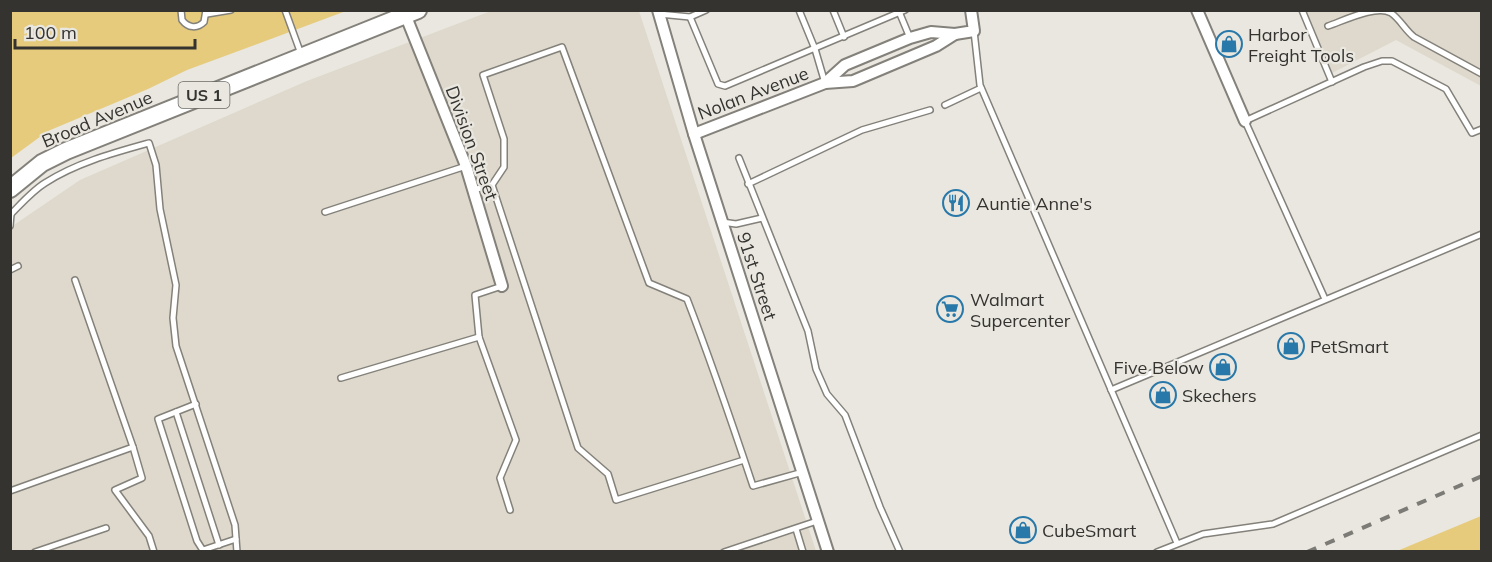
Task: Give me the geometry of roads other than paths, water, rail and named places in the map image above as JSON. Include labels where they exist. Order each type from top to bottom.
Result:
[{"type":"main road","name":"Broad Avenue","points":[[10,189],[42,163],[66,151],[412,13]]},
{"type":"street","points":[[971,10],[974,31]]},
{"type":"street","points":[[1197,10],[1245,121]]},
{"type":"street","name":"91st Street","points":[[659,12],[694,134],[828,552]]},
{"type":"street","name":"Division Street","points":[[412,13],[474,190],[502,286]]},
{"type":"street","name":"Nolan Avenue","points":[[825,83],[845,65],[910,38],[931,32],[974,31]]},
{"type":"street","name":"Nolan Avenue","points":[[694,134],[825,83],[853,81],[936,46],[955,33]]},
{"type":"lane","points":[[181,10],[182,20],[193,27],[201,25],[207,12],[231,10]]},
{"type":"lane","points":[[285,10],[302,56]]},
{"type":"lane","points":[[659,12],[690,17],[706,10]]},
{"type":"lane","points":[[798,10],[815,49],[825,83]]},
{"type":"lane","points":[[833,10],[844,37]]},
{"type":"lane","points":[[1302,10],[1332,82]]},
{"type":"lane","points":[[1328,26],[1371,11],[1386,11],[1393,14],[1405,30],[1414,37],[1482,74]]},
{"type":"lane","points":[[690,17],[718,84],[725,86],[903,12],[910,38]]},
{"type":"lane","points":[[974,31],[981,88],[1177,543]]},
{"type":"lane","points":[[474,190],[492,185],[504,167],[504,139],[483,75],[562,47],[649,283],[687,299],[753,486],[803,472]]},
{"type":"lane","points":[[1325,299],[1245,121],[1373,64],[1392,61],[1446,89],[1472,133],[1482,129]]},
{"type":"lane","points":[[945,105],[981,88]]},
{"type":"lane","points":[[748,184],[862,130],[930,110]]},
{"type":"lane","points":[[10,226],[11,214],[43,184],[65,171],[113,153],[149,143],[156,165],[160,209],[176,285],[177,295],[173,318],[176,346],[235,525],[237,552]]},
{"type":"lane","points":[[739,158],[808,331],[812,356],[819,377],[826,394],[845,414],[880,507],[900,552]]},
{"type":"lane","points":[[325,212],[466,166]]},
{"type":"lane","points":[[492,185],[578,448],[608,474],[616,500],[744,460]]},
{"type":"lane","points":[[722,222],[736,224],[762,218]]},
{"type":"lane","points":[[1111,390],[1482,234]]},
{"type":"lane","points":[[10,270],[18,266]]},
{"type":"lane","points":[[75,280],[142,478],[115,490],[149,536],[154,552]]},
{"type":"lane","points":[[502,286],[475,295],[479,337],[516,440],[500,478],[510,510]]},
{"type":"lane","points":[[341,378],[479,337]]},
{"type":"lane","points":[[196,404],[158,419],[197,541],[203,551],[236,539]]},
{"type":"lane","points":[[176,412],[219,545]]},
{"type":"lane","points":[[1157,552],[1203,534],[1274,524],[1482,435]]},
{"type":"lane","points":[[10,491],[133,447]]},
{"type":"lane","points":[[724,552],[817,521]]},
{"type":"lane","points":[[35,552],[106,528]]},
{"type":"lane","points":[[796,529],[803,552]]},
{"type":"railway","points":[[1307,552],[1482,476]]},
{"type":"place","name":"Harbor Freight Tools","points":[[1229,44]]},
{"type":"place","name":"Auntie Anne's","points":[[956,203]]},
{"type":"place","name":"Walmart Supercenter","points":[[950,309]]},
{"type":"place","name":"PetSmart","points":[[1291,346]]},
{"type":"place","name":"Five Below","points":[[1223,367]]},
{"type":"place","name":"Skechers","points":[[1163,395]]},
{"type":"place","name":"CubeSmart","points":[[1023,530]]}]
